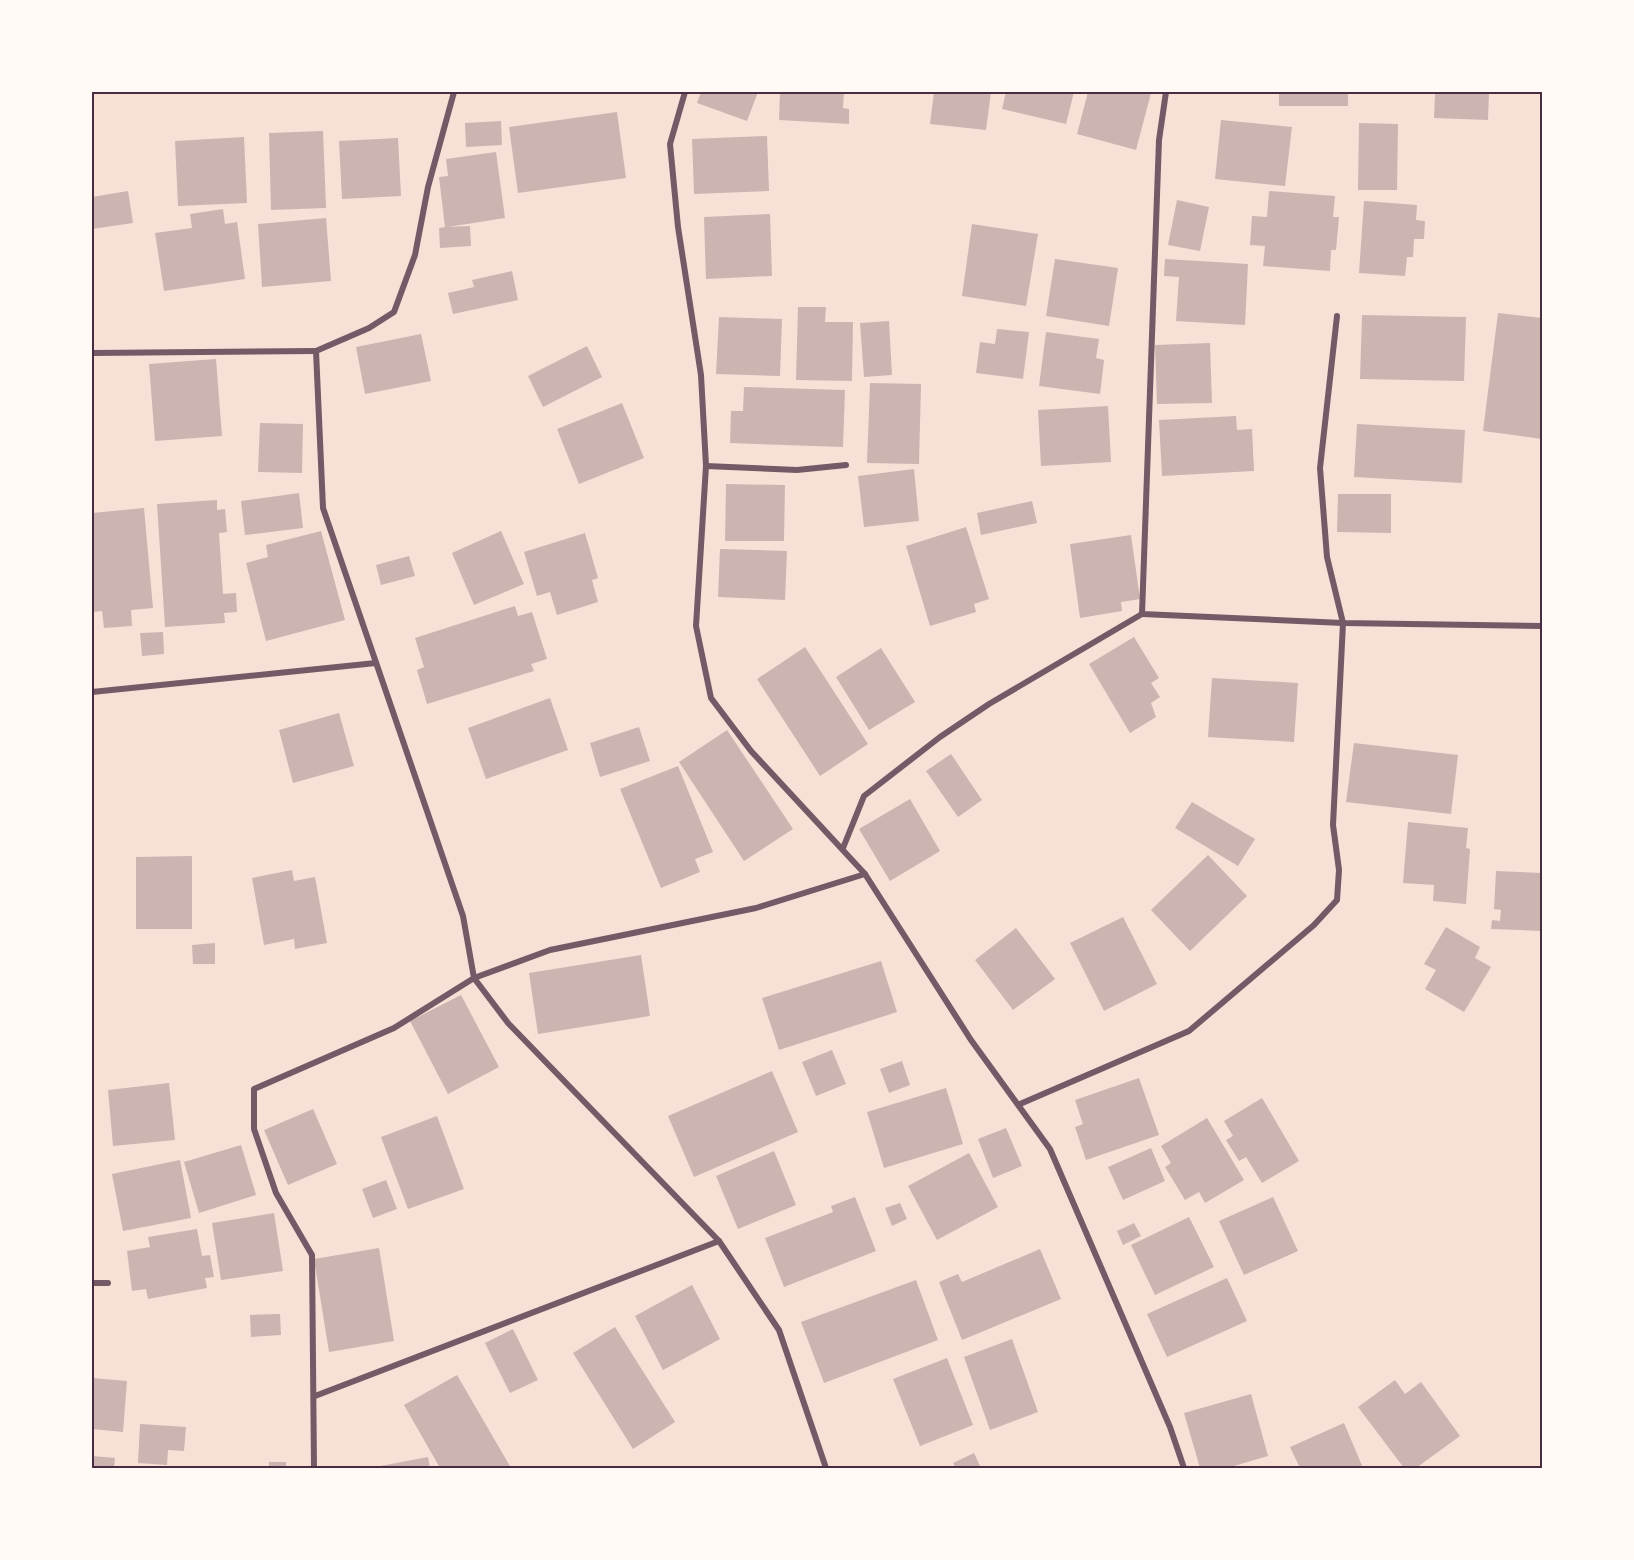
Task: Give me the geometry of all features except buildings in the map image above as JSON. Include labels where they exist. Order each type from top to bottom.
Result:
[{"type":"street","points":[[92,353],[315,351],[369,328],[394,312],[415,255],[428,186],[454,92]]},
{"type":"street","points":[[686,92],[670,144],[678,227],[701,375],[706,466],[696,626],[711,698],[751,751],[865,874],[971,1040],[1020,1104],[1050,1149],[1170,1427],[1184,1468]]},
{"type":"street","points":[[1142,614],[1159,140],[1166,92]]},
{"type":"street","points":[[1020,1104],[1189,1031],[1314,925],[1337,900],[1339,870],[1333,825],[1343,623],[1327,557],[1320,468],[1337,316]]},
{"type":"street","points":[[315,351],[323,508],[463,916],[474,978],[508,1023],[719,1241],[779,1330],[826,1468]]},
{"type":"street","points":[[706,466],[797,470],[846,465]]},
{"type":"street","points":[[843,848],[864,796],[872,789],[940,736],[1032,677],[1142,614],[1343,623],[1542,626]]},
{"type":"street","points":[[92,692],[376,663]]},
{"type":"street","points":[[314,1468],[312,1255],[276,1192],[254,1129],[254,1089],[394,1028],[474,978],[550,950],[756,909],[865,874]]},
{"type":"street","points":[[315,1396],[719,1241]]},
{"type":"street","points":[[92,1283],[108,1283]]}]
